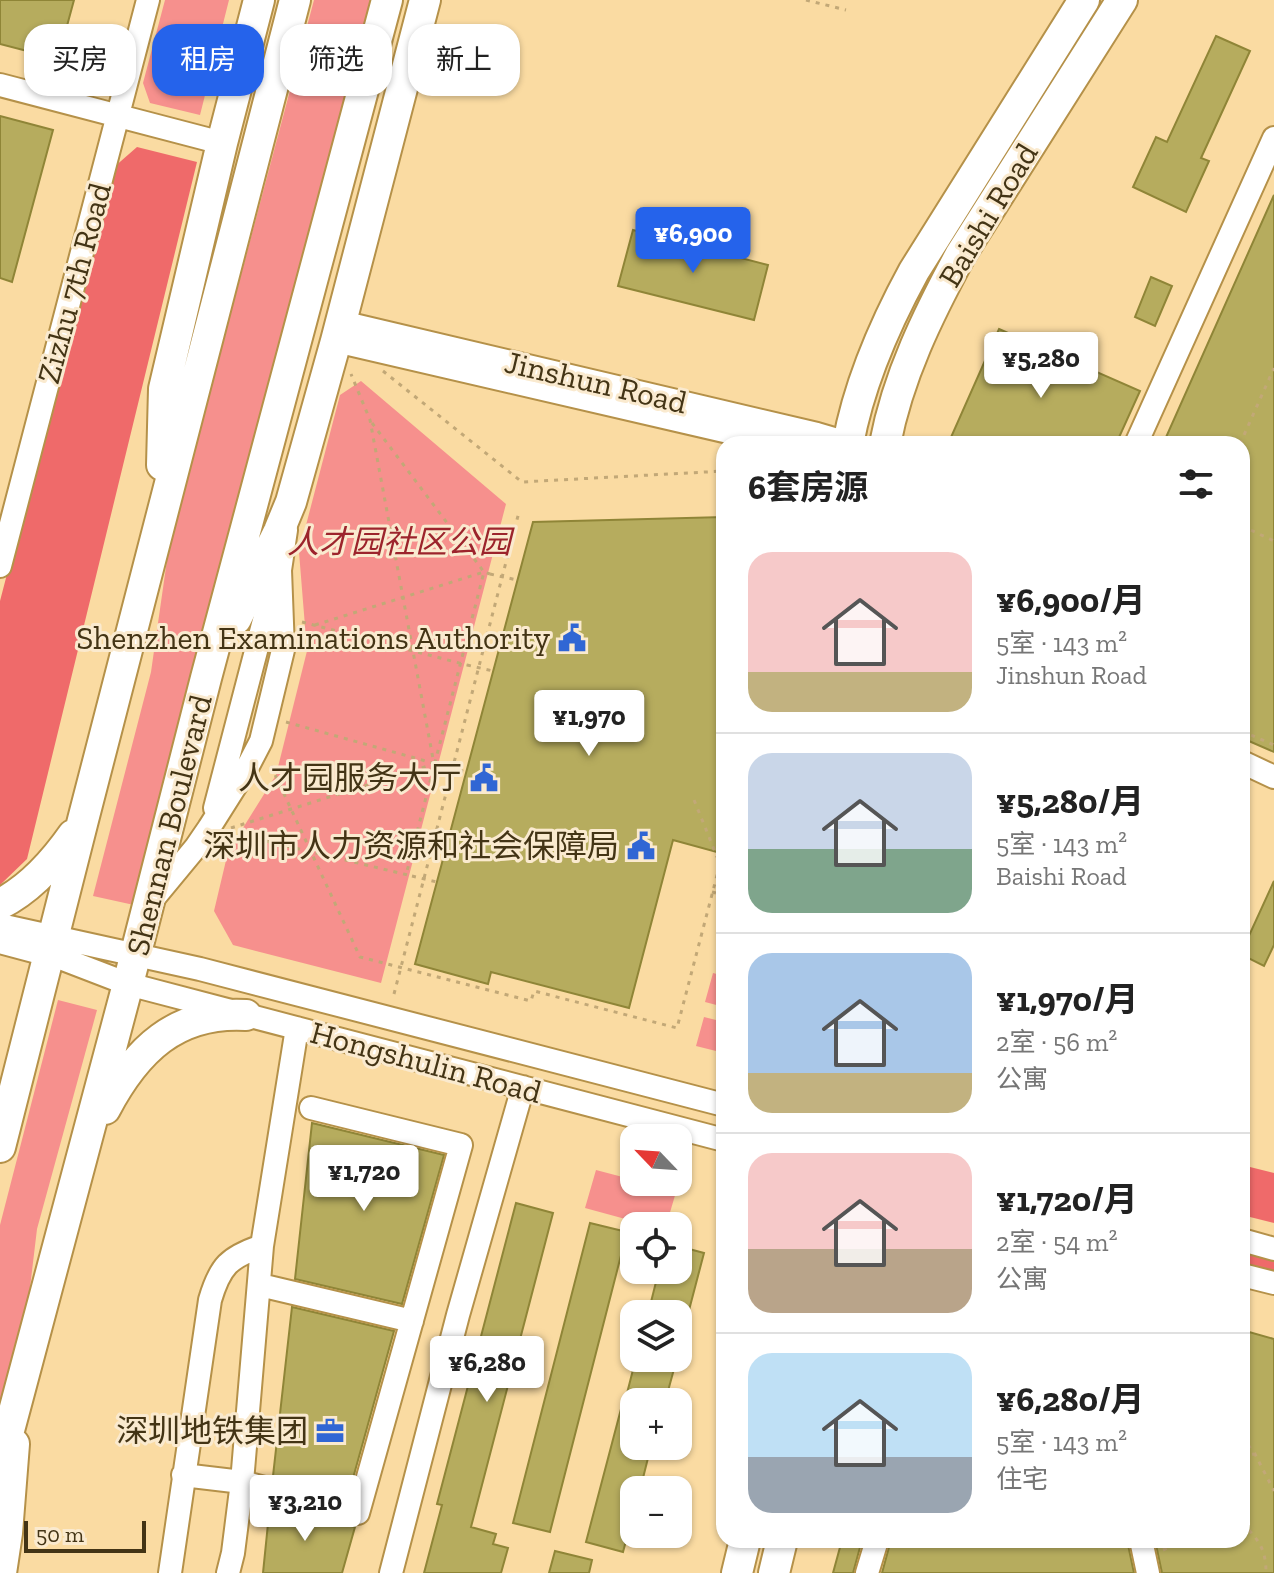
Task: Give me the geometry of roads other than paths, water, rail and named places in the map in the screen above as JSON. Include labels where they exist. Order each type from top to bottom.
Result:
[{"type":"main road","points":[[253,24],[259,0]]},
{"type":"main road","points":[[0,1147],[295,0]]},
{"type":"main road","name":"Shennan Boulevard","points":[[0,1464],[387,0]]},
{"type":"main road","points":[[206,678],[291,502],[342,343],[425,0]]},
{"type":"main road","name":"Baishi Road","points":[[850,436],[865,378],[895,305],[1084,0]]},
{"type":"main road","name":"Baishi Road","points":[[887,436],[910,357],[942,289],[1122,0]]},
{"type":"main road","points":[[161,515],[164,389],[234,96]]},
{"type":"main road","points":[[0,904],[17,894],[48,866],[83,820]]},
{"type":"main road","points":[[0,1063],[37,1003]]},
{"type":"main road","points":[[77,1178],[110,1100],[149,1048],[168,1032],[189,1021],[210,1015],[246,1015]]},
{"type":"main road","points":[[1,1573],[21,1386]]},
{"type":"main road","points":[[737,1573],[743,1548]]},
{"type":"main road","points":[[774,1573],[780,1548]]},
{"type":"street","name":"Zizhu 7th Road","points":[[2,552],[148,0]]},
{"type":"street","points":[[250,24],[251,0]]},
{"type":"street","points":[[0,85],[222,143]]},
{"type":"street","points":[[1140,436],[1274,138]]},
{"type":"street","name":"Jinshun Road","points":[[342,343],[563,384],[744,426],[806,436]]},
{"type":"street","name":"Jinshun Road","points":[[744,426],[764,436]]},
{"type":"street","points":[[150,903],[196,847],[223,829],[261,741],[283,650],[280,583],[291,502]]},
{"type":"street","points":[[1250,766],[1274,777]]},
{"type":"street","points":[[0,925],[51,946],[132,970]]},
{"type":"street","points":[[0,942],[51,946]]},
{"type":"street","name":"Hongshulin Road","points":[[132,970],[246,1015],[716,1138]]},
{"type":"street","name":"Hongshulin Road","points":[[132,970],[246,981],[716,1103]]},
{"type":"street","points":[[228,1573],[242,1482],[262,1246],[297,1028]]},
{"type":"street","points":[[391,1573],[458,1315],[523,1087]]},
{"type":"street","points":[[183,1475],[242,1482],[358,1513],[461,1145],[311,1108]]},
{"type":"street","points":[[1250,1242],[1274,1249]]},
{"type":"street","points":[[170,1573],[210,1300],[215,1284],[230,1261],[241,1253],[262,1246]]},
{"type":"street","points":[[1250,1277],[1274,1283]]},
{"type":"street","points":[[260,1285],[412,1321]]},
{"type":"street","points":[[867,1573],[875,1548]]},
{"type":"street","points":[[1147,1548],[1148,1573]]},
{"type":"place","name":"Shenzhen Examinations Authority","points":[[572,638]]},
{"type":"place","name":"人才园服务大厅","points":[[484,778]]},
{"type":"place","name":"深圳市人力资源和社会保障局","points":[[641,846]]},
{"type":"place","name":"深圳地铁集团","points":[[330,1431]]},
{"type":"park label","name":"人才园社区公园","points":[[399,542]]}]
